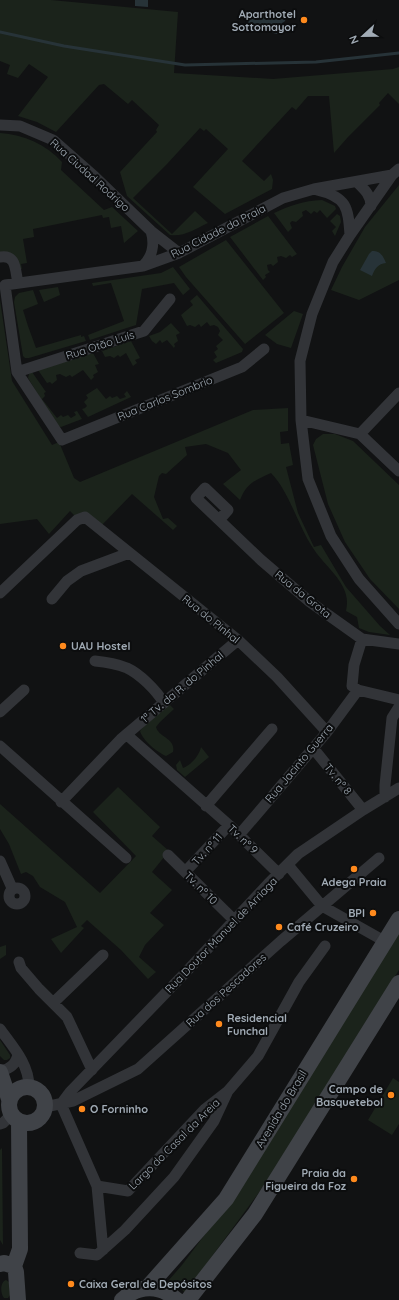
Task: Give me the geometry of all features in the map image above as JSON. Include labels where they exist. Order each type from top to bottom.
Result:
[{"type":"main road","name":"Avenida do Brasil","points":[[148,1288],[226,1199],[399,919]]},
{"type":"main road","points":[[188,1300],[255,1214],[399,982]]},
{"type":"main road","points":[[0,1072],[27,1087],[39,1091],[43,1096],[45,1107],[36,1121],[30,1123],[10,1115]]},
{"type":"main road","points":[[0,1072],[10,1115],[20,1249],[7,1265],[16,1272],[20,1298]]},
{"type":"main road","points":[[10,1115],[15,1090],[27,1087]]},
{"type":"main road","points":[[122,1300],[134,1291],[148,1288],[163,1290],[178,1300]]},
{"type":"street","name":"Rua Ciudad Rodrigo","points":[[0,125],[20,126],[53,140],[95,177],[151,231],[179,253]]},
{"type":"street","points":[[395,172],[350,235],[333,262],[312,314],[300,361],[300,408],[308,479],[331,536],[359,578],[399,624]]},
{"type":"street","name":"Rua Cidade da Praia","points":[[17,372],[5,285],[143,266],[179,253],[283,198],[395,172]]},
{"type":"street","points":[[350,235],[345,206],[348,189],[355,182],[368,193],[371,201],[369,208]]},
{"type":"street","points":[[314,190],[329,193],[355,213],[369,208]]},
{"type":"street","points":[[143,266],[147,262],[152,250],[153,237],[151,231]]},
{"type":"street","points":[[0,257],[6,256],[11,258],[18,283]]},
{"type":"street","name":"Rua Otão Luís","points":[[17,372],[144,331],[170,299]]},
{"type":"street","name":"Rua Carlos Sombrio","points":[[17,372],[62,440],[242,367],[264,350]]},
{"type":"street","points":[[360,434],[399,393]]},
{"type":"street","points":[[301,420],[360,434],[399,471]]},
{"type":"street","name":"Rua do Pinhal","points":[[0,593],[78,520],[85,517],[238,640],[277,677],[327,732]]},
{"type":"street","name":"Rua da Grota","points":[[220,519],[262,560],[310,602],[362,640],[399,644]]},
{"type":"street","points":[[52,599],[67,581],[81,571],[129,553]]},
{"type":"street","name":"1ª Tv. da R. do Pinhal","points":[[61,802],[127,735],[238,640]]},
{"type":"street","points":[[362,640],[354,665],[352,686],[358,690],[399,700]]},
{"type":"street","points":[[95,660],[128,668],[158,692],[164,703]]},
{"type":"street","points":[[0,712],[24,690]]},
{"type":"street","name":"Rua Jacinto Guerra","points":[[239,835],[327,732],[358,690]]},
{"type":"street","points":[[385,797],[392,718],[399,707]]},
{"type":"street","points":[[206,806],[272,730]]},
{"type":"street","name":"Tv. nº 9","points":[[127,735],[229,825],[279,874]]},
{"type":"street","name":"Tv. nº 8","points":[[313,748],[363,810]]},
{"type":"street","points":[[1,751],[126,858]]},
{"type":"street","name":"Rua Doutor Manuel de Arriaga","points":[[61,1104],[70,1092],[298,854],[363,810],[399,788]]},
{"type":"street","name":"Tv. nº 11","points":[[185,872],[229,825]]},
{"type":"street","name":"Tv. nº 10","points":[[168,855],[234,920]]},
{"type":"street","name":"Rua dos Pescadores","points":[[45,1107],[73,1101],[138,1069],[322,906],[379,858]]},
{"type":"street","points":[[0,861],[12,888]]},
{"type":"street","points":[[288,865],[322,906],[386,942]]},
{"type":"street","name":"Largo do Casal da Areia","points":[[97,1186],[128,1191],[205,1109],[228,1091],[258,1056],[299,982],[326,946]]},
{"type":"street","points":[[53,1003],[102,955]]},
{"type":"street","points":[[19,962],[21,968],[39,989],[67,1017],[92,1070]]},
{"type":"street","points":[[0,1028],[18,1054],[27,1071],[27,1087]]},
{"type":"street","points":[[0,1072],[14,1065],[18,1054]]},
{"type":"street","name":"Largo do Casal da Areia","points":[[103,1250],[148,1206],[174,1177],[214,1121],[228,1091]]},
{"type":"street","points":[[61,1104],[97,1186],[103,1250],[97,1254],[80,1253]]},
{"type":"shaded area","points":[[0,0],[51,0],[178,12],[174,73],[273,79],[393,69],[399,67],[399,104],[388,93],[379,103],[380,105],[334,153],[329,96],[308,96],[296,110],[292,107],[242,161],[264,181],[271,174],[273,180],[272,189],[225,214],[193,187],[228,149],[206,129],[204,131],[200,128],[133,198],[172,234],[195,211],[208,223],[185,234],[170,235],[127,196],[120,172],[157,132],[156,130],[159,125],[132,100],[128,104],[104,84],[99,85],[56,132],[37,122],[18,116],[48,77],[29,64],[18,78],[7,74],[10,65],[0,61]]},
{"type":"shaded area","points":[[135,0],[148,0],[148,7],[135,6]]},
{"type":"shaded area","points":[[253,11],[267,15],[282,11],[286,16],[286,20],[282,23],[281,30],[277,34],[265,28],[256,31],[249,28],[247,24],[246,17]]},
{"type":"shaded area","points":[[0,133],[26,138],[42,145],[62,162],[61,170],[104,210],[112,207],[138,231],[124,243],[121,226],[111,228],[109,217],[103,218],[102,215],[33,229],[34,237],[23,239],[27,263],[21,264],[22,269],[17,270],[0,253]]},
{"type":"shaded area","points":[[399,185],[399,280],[359,300],[331,290],[342,267],[365,227]]},
{"type":"shaded area","points":[[322,200],[335,206],[336,209],[327,218],[320,210],[317,213],[314,211],[311,214],[306,210],[302,212],[303,216],[296,222],[292,221],[290,223],[292,228],[288,232],[274,213],[297,204]]},
{"type":"shaded area","points":[[337,214],[340,216],[341,222],[335,236],[332,231],[336,227],[330,221]]},
{"type":"shaded area","points":[[268,216],[297,254],[292,257],[290,255],[286,258],[281,256],[277,257],[278,262],[273,266],[271,264],[267,265],[270,272],[265,275],[266,277],[263,280],[230,237]]},
{"type":"shaded area","points":[[226,240],[284,313],[245,344],[179,267]]},
{"type":"shaded area","points":[[372,251],[380,253],[386,263],[377,267],[372,276],[360,270]]},
{"type":"shaded area","points":[[173,267],[190,289],[183,295],[174,283],[142,289],[136,325],[90,340],[88,335],[124,321],[111,283],[93,286],[92,283],[161,273]]},
{"type":"shaded area","points":[[58,287],[60,295],[44,302],[39,290]]},
{"type":"shaded area","points":[[33,290],[38,304],[23,310],[36,348],[81,335],[81,337],[84,336],[86,341],[25,358],[23,356],[14,302],[15,297],[19,293]]},
{"type":"shaded area","points":[[197,295],[243,349],[242,352],[216,363],[213,360],[217,357],[214,352],[218,349],[216,346],[223,340],[218,335],[220,331],[218,327],[214,325],[210,326],[207,322],[201,327],[199,324],[195,327],[190,325],[187,326],[181,315],[193,305],[190,301]]},
{"type":"shaded area","points":[[0,300],[12,381],[52,445],[59,442],[74,478],[80,482],[253,410],[288,408],[288,431],[280,432],[281,444],[289,443],[293,465],[286,467],[298,513],[314,547],[321,545],[346,587],[380,626],[390,635],[369,632],[359,628],[357,617],[346,611],[347,599],[343,587],[337,577],[313,548],[283,489],[271,473],[248,486],[240,500],[223,484],[241,470],[228,453],[206,444],[185,447],[187,455],[166,474],[162,473],[159,476],[154,497],[163,519],[168,518],[177,526],[173,530],[132,494],[101,526],[76,517],[70,511],[49,534],[37,519],[0,524]]},
{"type":"shaded area","points":[[294,311],[303,314],[291,348],[277,344],[265,335]]},
{"type":"shaded area","points":[[171,323],[180,333],[176,335],[178,341],[174,344],[174,348],[167,340],[162,343],[160,340],[156,344],[152,341],[149,336],[160,332]]},
{"type":"shaded area","points":[[131,341],[140,358],[135,360],[137,363],[133,366],[126,353],[120,357],[118,355],[114,358],[110,356],[105,357],[102,351]]},
{"type":"shaded area","points":[[93,353],[99,364],[95,365],[98,372],[93,375],[94,377],[91,380],[83,370],[72,377],[70,375],[66,377],[60,374],[56,375],[57,380],[52,384],[50,382],[47,383],[38,370]]},
{"type":"shaded area","points":[[32,372],[46,392],[44,393],[45,396],[42,399],[57,418],[61,415],[63,417],[68,415],[71,418],[76,415],[74,412],[77,411],[82,419],[61,427],[58,426],[28,378],[29,374]]},
{"type":"shaded area","points":[[97,388],[106,399],[110,396],[112,398],[117,396],[120,399],[126,397],[124,394],[127,391],[131,397],[88,417],[82,409],[87,406],[84,402],[88,398],[86,395]]},
{"type":"shaded area","points":[[323,434],[335,434],[353,441],[399,485],[399,609],[370,579],[345,542],[328,504],[313,445],[316,439]]},
{"type":"shaded area","points":[[168,703],[174,709],[156,727],[160,734],[172,744],[173,752],[166,756],[151,746],[144,739],[140,731]]},
{"type":"shaded area","points":[[201,747],[209,757],[185,777],[177,770],[176,765],[180,760],[183,768],[189,765],[197,757]]},
{"type":"shaded area","points":[[118,787],[160,827],[152,836],[169,851],[152,872],[172,890],[150,913],[164,925],[145,945],[139,957],[156,972],[148,979],[121,950],[87,920],[81,926],[84,928],[61,953],[51,939],[77,927],[65,902],[40,887],[33,876],[26,872],[21,874],[9,844],[0,829],[0,804],[100,893],[136,856],[93,812]]},
{"type":"shaded area","points":[[399,931],[399,970],[266,1183],[185,1293],[178,1285],[168,1281],[182,1265],[245,1181]]},
{"type":"shaded area","points":[[6,945],[6,955],[0,959],[0,947]]},
{"type":"shaded area","points":[[0,1040],[10,1055],[10,1058],[7,1060],[4,1060],[0,1056]]},
{"type":"shaded area","name":"Campo de Basquetebol","points":[[393,1078],[399,1082],[399,1124],[392,1135],[368,1120]]},
{"type":"shaded area","points":[[2,1148],[3,1245],[0,1240],[0,1150]]},
{"type":"shaded area","points":[[6,1280],[9,1282],[10,1295],[8,1298],[4,1298],[1,1288]]},
{"type":"waterway","points":[[0,32],[64,46],[185,65],[316,62],[399,53]]},
{"type":"place","name":"Aparthotel Sottomayor","points":[[304,20]]},
{"type":"place","name":"UAU Hostel","points":[[63,646]]},
{"type":"place","name":"Adega Praia","points":[[354,869]]},
{"type":"place","name":"BPI","points":[[373,913]]},
{"type":"place","name":"Café Cruzeiro","points":[[279,927]]},
{"type":"place","name":"Residencial Funchal","points":[[219,1024]]},
{"type":"place","name":"Campo de Basquetebol","points":[[391,1095]]},
{"type":"place","name":"O Forninho","points":[[82,1109]]},
{"type":"place","name":"Praia da Figueira da Foz","points":[[354,1179]]},
{"type":"place","name":"Caixa Geral de Depósitos","points":[[71,1284]]}]
